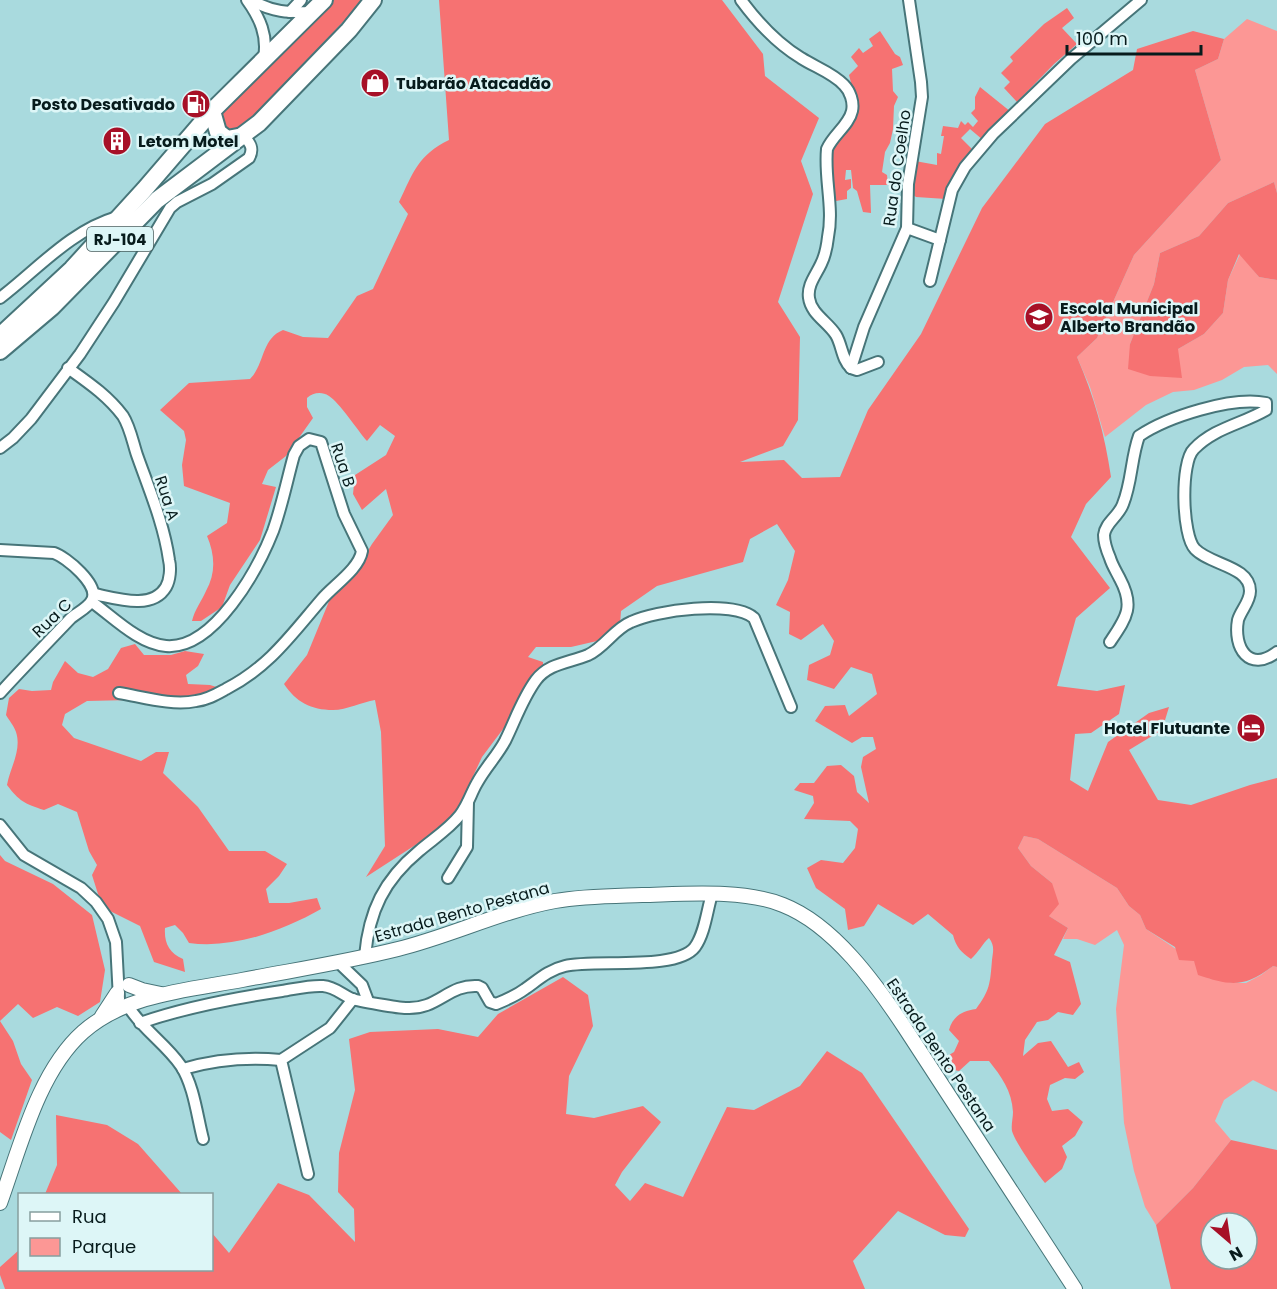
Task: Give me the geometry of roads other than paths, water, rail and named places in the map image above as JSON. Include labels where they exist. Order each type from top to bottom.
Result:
[{"type":"highway","name":"RJ-104","points":[[0,351],[52,307],[157,201],[259,123],[349,30],[373,0]]},
{"type":"highway","name":"RJ-104","points":[[0,336],[72,269],[212,111],[264,59],[312,4]]},
{"type":"highway","points":[[212,111],[218,132],[227,138],[243,136]]},
{"type":"highway","points":[[177,202],[189,175]]},
{"type":"main road","name":"Estrada Bento Pestana","points":[[0,1203],[29,1123],[60,1058],[81,1033],[100,1019],[129,1005],[163,995],[339,963],[427,941],[522,909],[556,901],[604,896],[712,894],[756,898],[784,905],[812,921],[842,947],[881,992],[1075,1289]]},
{"type":"main road","points":[[100,1019],[123,989],[142,990],[163,995]]},
{"type":"street","points":[[250,0],[261,6],[290,12],[312,4]]},
{"type":"street","points":[[250,0],[266,39],[264,59]]},
{"type":"street","points":[[741,0],[763,28],[778,42],[838,80],[851,95],[853,108],[850,117],[830,141],[827,149],[829,233],[821,264],[810,287],[809,299],[818,316],[831,327],[847,364],[851,368],[857,370],[878,362]]},
{"type":"street","name":"Rua do Coelho","points":[[851,368],[864,327],[907,228],[908,184],[922,97],[909,0]]},
{"type":"street","points":[[930,281],[952,190],[965,167],[993,134],[1048,80],[1141,0]]},
{"type":"street","points":[[290,12],[312,4]]},
{"type":"street","points":[[0,448],[13,438],[31,418],[68,368],[114,302],[170,208],[212,184],[249,158],[252,147],[243,136]]},
{"type":"street","points":[[0,298],[81,232],[120,216]]},
{"type":"street","points":[[907,228],[940,240]]},
{"type":"street","name":"Rua A","points":[[68,368],[100,391],[125,420],[170,561],[166,587],[157,596],[145,600],[127,601],[93,598]]},
{"type":"street","points":[[1110,642],[1124,621],[1129,601],[1112,565],[1104,542],[1104,533],[1123,507],[1134,449],[1139,436],[1158,426],[1220,404],[1259,402],[1266,403],[1266,410],[1215,433],[1194,448],[1188,457],[1184,489],[1188,533],[1195,549],[1208,558],[1242,573],[1248,580],[1250,591],[1247,604],[1238,619],[1240,647],[1246,657],[1253,661],[1262,661],[1277,652]]},
{"type":"street","name":"Rua B","points":[[93,598],[137,635],[152,643],[166,646],[185,645],[198,638],[214,625],[229,607],[252,573],[273,531],[294,455],[299,446],[309,439],[321,442],[344,514],[362,551],[358,564],[334,584],[266,664],[249,677],[196,702],[177,702],[119,693]]},
{"type":"street","name":"Rua C","points":[[0,550],[62,555],[90,584],[93,598],[0,693]]},
{"type":"street","points":[[365,956],[371,916],[384,890],[401,867],[461,814],[477,782],[506,738],[521,705],[535,682],[543,673],[555,666],[588,655],[598,649],[629,622],[643,617],[703,607],[749,614],[754,618],[760,630],[791,707]]},
{"type":"street","points":[[448,878],[467,847],[468,802]]},
{"type":"street","points":[[0,825],[24,855],[81,888],[96,902],[108,919],[116,942],[118,971],[129,1005],[140,1023],[183,1069],[193,1096],[203,1139]]},
{"type":"street","points":[[140,1023],[174,1011],[247,996],[320,986],[336,989],[353,999],[404,1008],[422,1008],[433,1004],[455,989],[474,985],[480,986],[490,1002],[496,1004],[524,990],[542,975],[567,966],[679,958],[687,954],[695,946],[703,929],[712,894]]},
{"type":"street","points":[[339,963],[362,985],[368,1001]]},
{"type":"street","points":[[123,989],[129,1005]]},
{"type":"street","points":[[183,1069],[228,1061],[261,1058],[281,1060],[330,1028],[353,999]]},
{"type":"street","points":[[281,1060],[308,1174]]},
{"type":"place","name":"Tubarão Atacadão","points":[[375,83]]},
{"type":"place","name":"Posto Desativado","points":[[196,104]]},
{"type":"place","name":"Letom Motel","points":[[117,141]]},
{"type":"place","name":"Escola Municipal Alberto Brandão","points":[[1039,317]]},
{"type":"place","name":"Hotel Flutuante","points":[[1251,728]]}]
